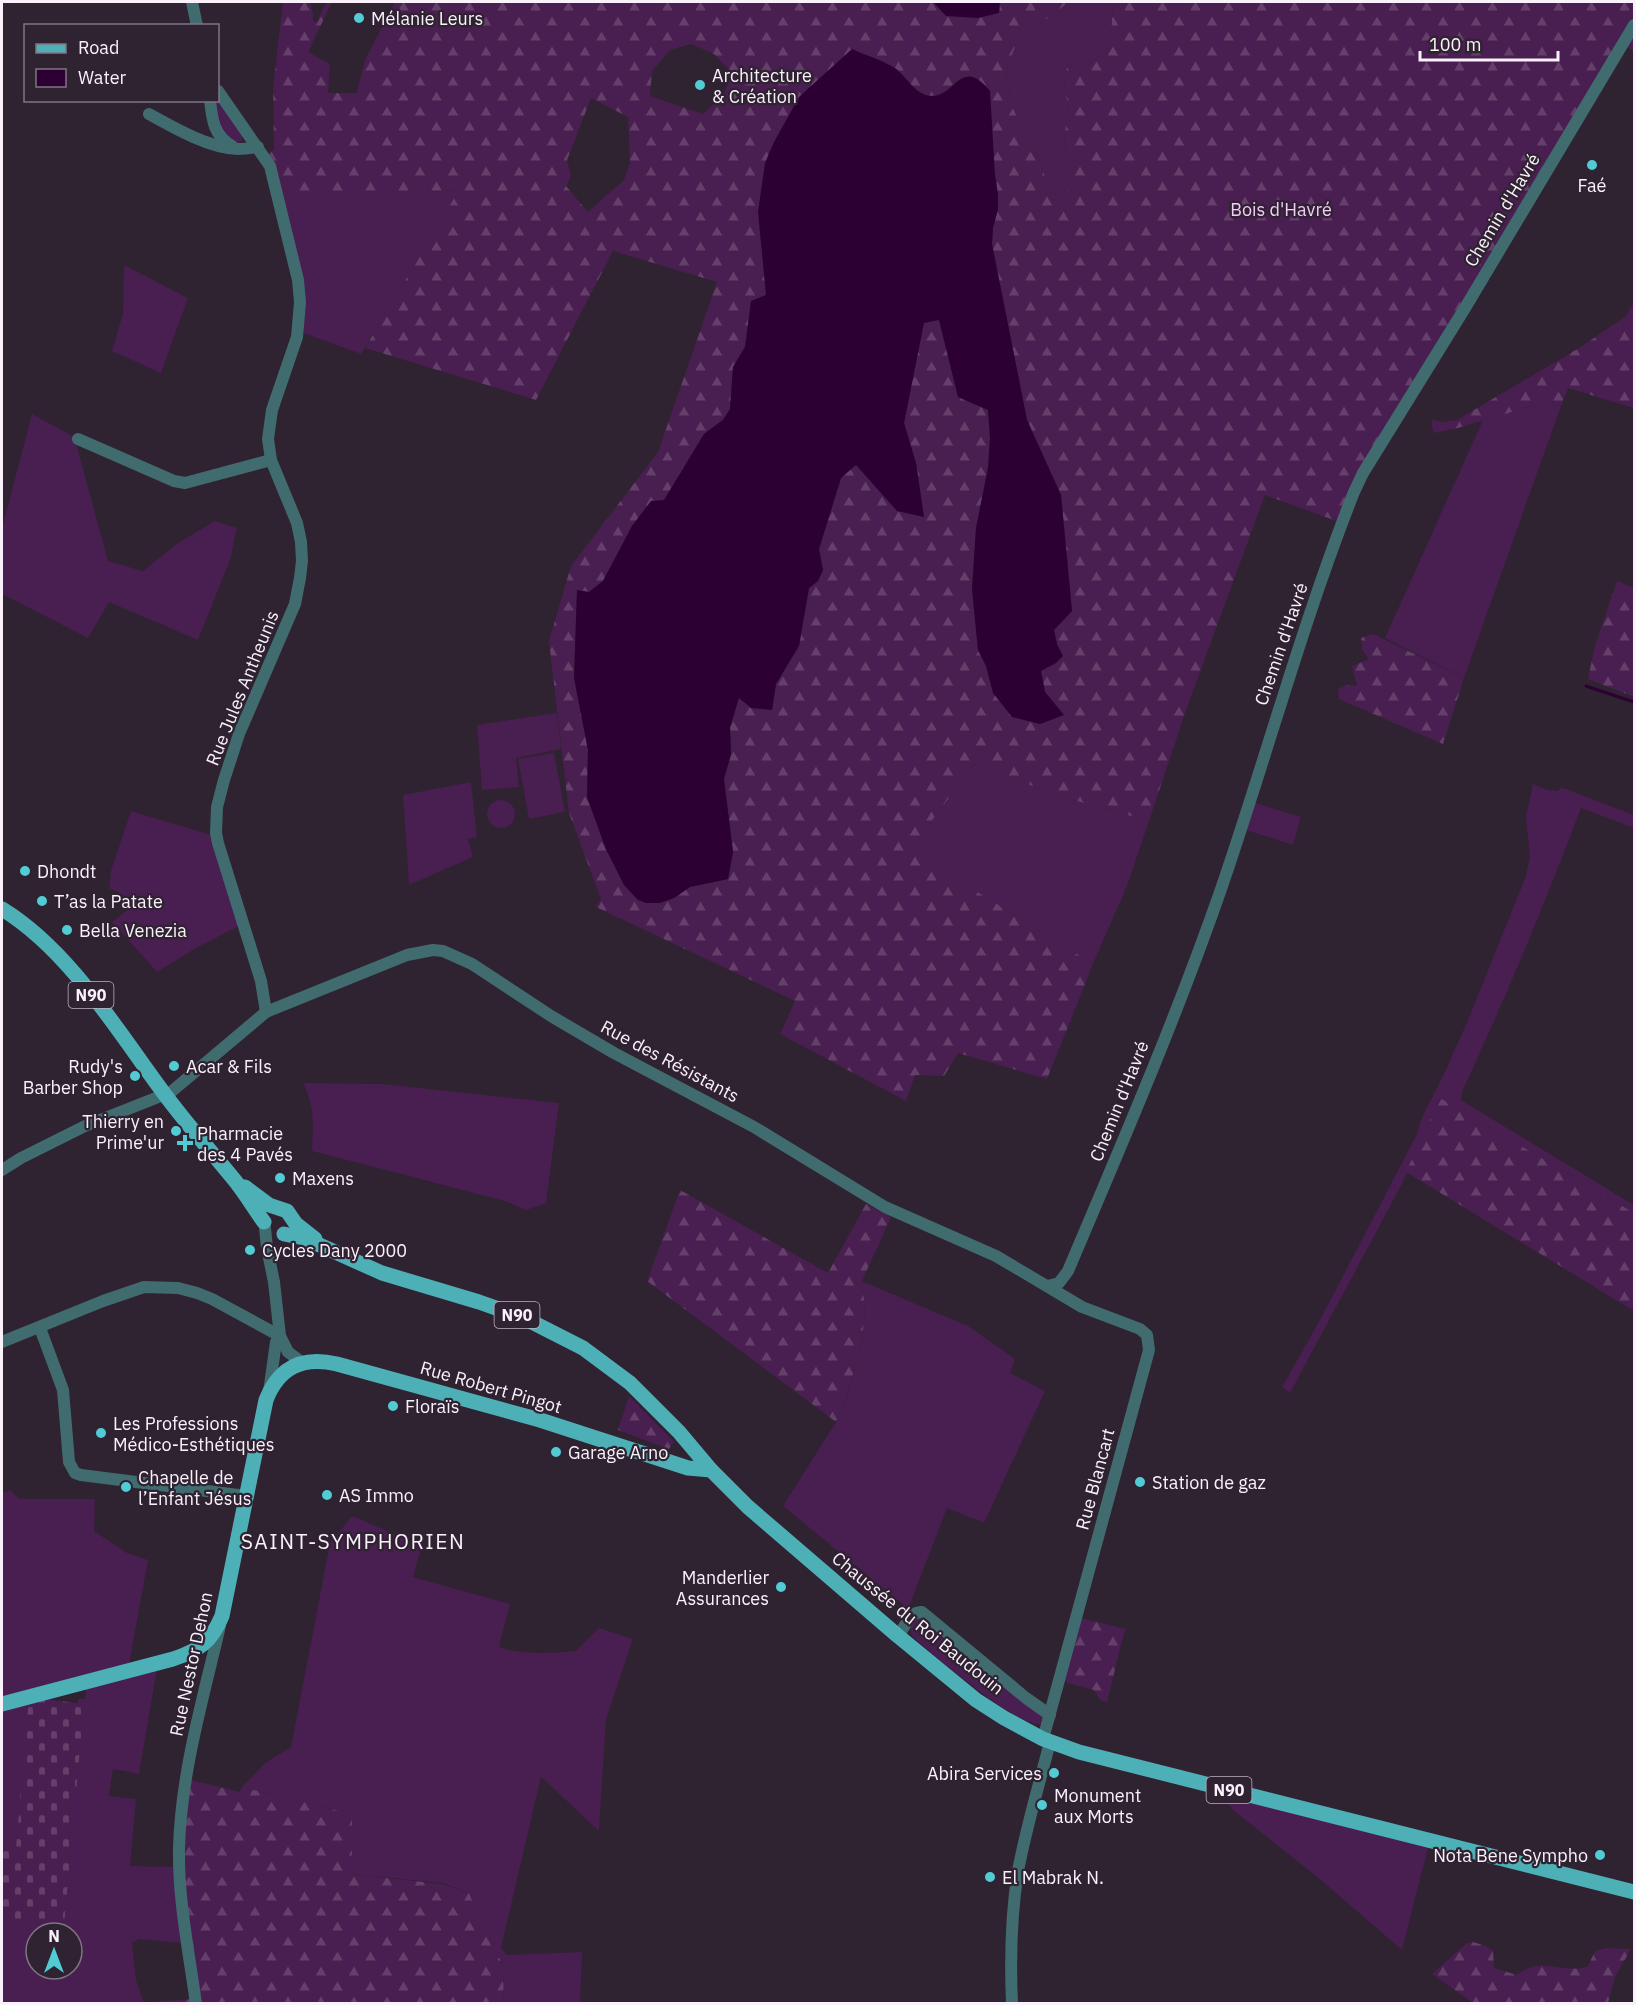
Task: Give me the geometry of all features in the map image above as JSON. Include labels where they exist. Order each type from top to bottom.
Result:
[{"type":"main road","name":"N90","points":[[2,909],[31,931],[67,967],[233,1179],[264,1225]]},
{"type":"main road","name":"N90","points":[[233,1179],[262,1201],[276,1208]]},
{"type":"main road","points":[[276,1208],[284,1209],[290,1215],[291,1226],[283,1235],[272,1235],[264,1225],[267,1213],[276,1208]]},
{"type":"main road","name":"Chaussée du Roi Baudouin","points":[[290,1215],[302,1229],[328,1248]]},
{"type":"main road","name":"Chaussée du Roi Baudouin","points":[[283,1235],[304,1238],[382,1273],[524,1318],[583,1348],[630,1383],[748,1507],[898,1636],[976,1700],[1046,1741],[1149,1771],[1635,1892]]},
{"type":"main road","name":"Rue Robert Pingot","points":[[303,1363],[320,1361],[338,1364],[540,1420],[688,1468],[711,1470]]},
{"type":"main road","points":[[269,1392],[282,1374],[303,1363]]},
{"type":"main road","name":"Rue Nestor Dehon","points":[[222,1616],[264,1405],[269,1392]]},
{"type":"main road","points":[[2,1704],[193,1652],[210,1638],[222,1616]]},
{"type":"street","points":[[192,2],[197,24]]},
{"type":"street","name":"Chemin d'Havré","points":[[1048,1286],[1059,1283],[1068,1271],[1199,952],[1288,679],[1354,492],[1369,463],[1635,25]]},
{"type":"street","name":"Rue Jules Antheunis","points":[[219,92],[270,166],[298,280],[300,302],[295,345],[270,418],[268,439],[271,460],[297,523],[301,542],[300,578],[291,613],[236,743],[219,797],[216,821],[218,843],[261,981],[267,1012]]},
{"type":"street","points":[[210,102],[217,132],[222,140],[238,149]]},
{"type":"street","points":[[149,114],[187,134],[215,144],[238,149],[258,147]]},
{"type":"street","points":[[78,439],[185,483],[271,460]]},
{"type":"street","name":"Rue des Résistants","points":[[267,1012],[407,955],[433,950],[443,951],[472,964],[551,1016],[614,1053],[754,1128],[885,1207],[969,1243],[1048,1286]]},
{"type":"street","points":[[2,1170],[21,1158],[86,1126],[165,1095],[267,1012]]},
{"type":"street","name":"Rue Nestor Dehon","points":[[264,1225],[280,1336],[276,1342],[269,1392]]},
{"type":"street","points":[[270,1257],[275,1243],[283,1235]]},
{"type":"street","name":"Rue Blancart","points":[[1012,2004],[1011,1961],[1015,1894],[1050,1715],[1149,1350],[1147,1335],[1140,1329],[1082,1307],[1048,1286]]},
{"type":"street","points":[[2,1342],[134,1290],[144,1287],[163,1287],[188,1290],[212,1299],[280,1336],[288,1352],[303,1363]]},
{"type":"street","points":[[40,1328],[63,1389],[69,1462],[75,1473],[246,1496]]},
{"type":"street","points":[[898,1636],[912,1615],[922,1612],[1026,1698],[1050,1715]]},
{"type":"street","name":"Rue Nestor Dehon","points":[[196,2004],[179,1880],[180,1828],[195,1736],[222,1616]]},
{"type":"green space","name":"Bois d'Havré","points":[[283,2],[310,2],[313,21],[317,22],[324,6],[332,2],[308,52],[330,64],[328,93],[357,93],[365,60],[395,2],[933,2],[936,5],[999,13],[1000,2],[1069,2],[1018,40],[1006,69],[1011,104],[1026,136],[1035,148],[1051,194],[1063,193],[1074,186],[1064,143],[1068,105],[1064,87],[1068,60],[1085,68],[1106,50],[1111,36],[1113,2],[1634,2],[1634,51],[1623,45],[1442,343],[1342,523],[1265,495],[1185,713],[1149,821],[1059,796],[974,764],[919,838],[918,855],[1093,964],[1047,1079],[958,1053],[944,1076],[915,1075],[906,1101],[780,1034],[795,1001],[596,907],[601,899],[569,813],[549,641],[571,566],[658,452],[717,282],[613,251],[536,400],[365,348],[459,190],[277,192],[264,157],[274,149],[273,87]],"holes":[[[691,44],[714,54],[732,73],[724,94],[703,114],[650,96],[652,71],[670,50]],[[895,69],[925,95],[940,94],[959,79],[995,175],[998,209],[992,244],[1027,420],[1061,495],[1072,611],[1054,630],[1057,644],[1056,663],[1040,670],[1045,692],[1063,715],[986,666],[978,650],[972,589],[976,528],[988,468],[990,438],[988,410],[958,397],[939,319],[923,323],[904,423],[916,463],[924,517],[897,510],[856,464],[841,478],[819,549],[823,570],[818,581],[809,588],[799,646],[776,684],[772,710],[739,698],[730,727],[731,754],[724,779],[733,852],[728,879],[690,887],[674,898],[624,885],[606,850],[587,797],[588,750],[574,678],[577,591],[589,592],[603,581],[632,526],[651,502],[664,500],[704,434],[723,420],[730,409],[733,367],[745,347],[751,302],[766,295],[764,268]],[[591,98],[628,117],[630,163],[624,180],[588,212],[566,186],[571,176],[567,160]]]},
{"type":"green space","points":[[1069,2],[1113,2],[1111,37],[1106,50],[1085,68],[1068,60],[1064,87],[1068,105],[1064,143],[1074,186],[1063,193],[1051,194],[1035,148],[1026,136],[1011,104],[1006,69],[1018,40]]},
{"type":"green space","points":[[219,101],[242,136],[242,141],[236,144],[222,140],[210,102]]},
{"type":"green space","points":[[460,190],[361,354],[298,331],[299,321],[277,192]]},
{"type":"green space","points":[[124,265],[188,298],[161,373],[112,351],[123,313]]},
{"type":"green space","points":[[1634,303],[1634,408],[1568,388],[1561,406],[1542,403],[1434,433],[1431,424],[1433,419],[1441,422],[1457,420],[1579,348],[1625,317]]},
{"type":"green space","points":[[1542,403],[1561,406],[1464,678],[1385,638],[1483,420]]},
{"type":"green space","points":[[32,414],[78,439],[76,443],[108,561],[143,571],[178,543],[215,521],[237,528],[230,560],[198,640],[109,602],[88,638],[2,594],[2,528]]},
{"type":"green space","points":[[1617,581],[1634,588],[1634,697],[1588,679],[1594,649]]},
{"type":"green space","points":[[1373,634],[1464,678],[1443,744],[1339,699],[1338,689],[1347,685],[1357,686],[1352,666],[1369,659],[1362,650],[1361,638]]},
{"type":"green space","points":[[557,713],[561,749],[516,758],[519,787],[482,790],[477,725]]},
{"type":"green space","points":[[554,753],[565,812],[529,819],[518,759]]},
{"type":"green space","points":[[974,764],[1059,796],[1149,821],[1127,886],[1093,964],[917,855],[919,838]]},
{"type":"green space","points":[[471,782],[477,837],[468,839],[473,857],[409,885],[403,795]]},
{"type":"green space","points":[[1533,784],[1547,790],[1566,789],[1634,815],[1634,828],[1581,808],[1524,951],[1462,1092],[1461,1100],[1634,1205],[1634,1213],[1440,1098],[1402,1184],[1290,1393],[1282,1387],[1321,1318],[1416,1136],[1422,1117],[1468,1020],[1526,876],[1530,856],[1526,817]]},
{"type":"green space","points":[[501,800],[511,804],[515,814],[511,824],[501,828],[491,824],[487,814],[491,804]]},
{"type":"green space","points":[[1249,801],[1301,817],[1293,845],[1240,828]]},
{"type":"green space","points":[[131,811],[211,835],[243,924],[196,948],[157,972],[112,922],[134,905],[120,893],[109,889],[111,871]]},
{"type":"green space","points":[[303,1083],[383,1084],[559,1103],[546,1203],[526,1210],[505,1201],[312,1151],[311,1108]]},
{"type":"green space","points":[[1440,1098],[1634,1213],[1634,1311],[1406,1172]]},
{"type":"green space","points":[[680,1190],[828,1273],[866,1204],[891,1217],[862,1281],[865,1309],[862,1343],[847,1395],[836,1422],[647,1281]]},
{"type":"green space","points":[[862,1281],[968,1326],[1015,1359],[1010,1373],[1045,1391],[984,1523],[947,1508],[910,1604],[911,1611],[783,1506],[836,1422],[847,1396],[862,1343],[865,1309]]},
{"type":"green space","points":[[629,1396],[674,1442],[669,1449],[618,1430]]},
{"type":"green space","points":[[10,1490],[20,1499],[95,1499],[94,1531],[127,1553],[148,1560],[128,1670],[158,1663],[139,1774],[113,1769],[109,1796],[136,1799],[130,1866],[179,1867],[182,1943],[140,1939],[132,1942],[136,1980],[144,2003],[2,2003],[2,1493]],"holes":[[[87,1682],[85,1699],[78,1699],[78,1704],[83,1704],[23,1849],[33,1696]]]},
{"type":"green space","points":[[352,1516],[422,1546],[413,1577],[510,1604],[499,1647],[547,1653],[576,1651],[599,1628],[633,1639],[606,1719],[599,1831],[541,1777],[501,1948],[507,1955],[582,1952],[580,2003],[503,2003],[504,1967],[484,1929],[469,1893],[442,1883],[352,1874],[352,1814],[242,1787],[265,1763],[291,1747],[330,1543]]},
{"type":"green space","points":[[918,1615],[976,1666],[985,1668],[1044,1717],[1041,1724],[1014,1715],[996,1703],[955,1673],[912,1636],[910,1626]]},
{"type":"green space","points":[[1081,1618],[1125,1629],[1107,1702],[1100,1700],[1094,1690],[1068,1683],[1065,1680]]},
{"type":"green space","points":[[29,1697],[84,1704],[64,1921],[25,1921],[2,1918],[2,1846],[16,1848]]},
{"type":"green space","points":[[187,1779],[240,1792],[242,1787],[352,1814],[352,1874],[442,1884],[469,1893],[484,1929],[504,1967],[503,2003],[152,2004],[161,2001],[195,1999],[179,1880]]},
{"type":"green space","points":[[1220,1788],[1430,1840],[1402,1950],[1321,1880],[1233,1810]]},
{"type":"green space","points":[[1473,1942],[1493,1950],[1494,1968],[1517,1975],[1535,1966],[1570,1969],[1588,1966],[1595,1951],[1607,1948],[1631,1949],[1615,1977],[1608,2003],[1473,2003],[1432,1974],[1467,1943]]},
{"type":"water","points":[[933,2],[1000,2],[999,13],[978,18],[946,16]]},
{"type":"water","points":[[852,49],[895,68],[925,95],[940,95],[965,77],[972,77],[980,81],[990,91],[998,195],[992,244],[1027,420],[1061,495],[1072,611],[1054,630],[1063,656],[1056,663],[1041,671],[1045,692],[1064,715],[1040,724],[1012,717],[993,693],[986,666],[978,650],[972,589],[976,528],[988,468],[990,438],[988,410],[958,397],[939,320],[924,323],[904,423],[916,463],[924,517],[897,511],[856,465],[841,478],[819,549],[823,570],[818,581],[809,588],[799,646],[776,684],[772,710],[751,708],[739,698],[730,727],[731,754],[724,779],[733,852],[728,879],[690,887],[674,898],[660,903],[646,903],[638,900],[624,885],[606,849],[587,797],[588,750],[574,678],[577,590],[589,592],[603,581],[632,526],[651,501],[664,500],[704,434],[723,420],[730,409],[733,367],[745,347],[751,301],[766,295],[758,212],[765,163],[799,97]]},
{"type":"waterway","points":[[1586,686],[1634,702]]},
{"type":"place","name":"Mélanie Leurs","points":[[359,18]]},
{"type":"place","name":"Architecture & Création","points":[[700,85]]},
{"type":"place","name":"Faé","points":[[1592,165]]},
{"type":"place","name":"Dhondt","points":[[25,871]]},
{"type":"place","name":"T’as la Patate","points":[[42,901]]},
{"type":"place","name":"Bella Venezia","points":[[67,930]]},
{"type":"place","name":"Acar & Fils","points":[[174,1066]]},
{"type":"place","name":"Rudy's Barber Shop","points":[[135,1076]]},
{"type":"place","name":"Thierry en Prime'ur","points":[[176,1131]]},
{"type":"place","name":"Pharmacie des 4 Pavés","points":[[185,1143]]},
{"type":"place","name":"Maxens","points":[[280,1178]]},
{"type":"place","name":"Cycles Dany 2000","points":[[250,1250]]},
{"type":"place","name":"Floraïs","points":[[393,1406]]},
{"type":"place","name":"Les Professions Médico-Esthétiques","points":[[101,1433]]},
{"type":"place","name":"Garage Arno","points":[[556,1452]]},
{"type":"place","name":"Station de gaz","points":[[1140,1482]]},
{"type":"place","name":"Chapelle de l’Enfant Jésus","points":[[126,1487]]},
{"type":"place","name":"AS Immo","points":[[327,1495]]},
{"type":"place","name":"Manderlier Assurances","points":[[781,1587]]},
{"type":"place","name":"Abira Services","points":[[1054,1773]]},
{"type":"place","name":"Monument aux Morts","points":[[1042,1805]]},
{"type":"place","name":"Nota Bene Sympho","points":[[1600,1855]]},
{"type":"place","name":"El Mabrak N.","points":[[990,1877]]},
{"type":"district","name":"SAINT-SYMPHORIEN","points":[[353,1541]]}]
